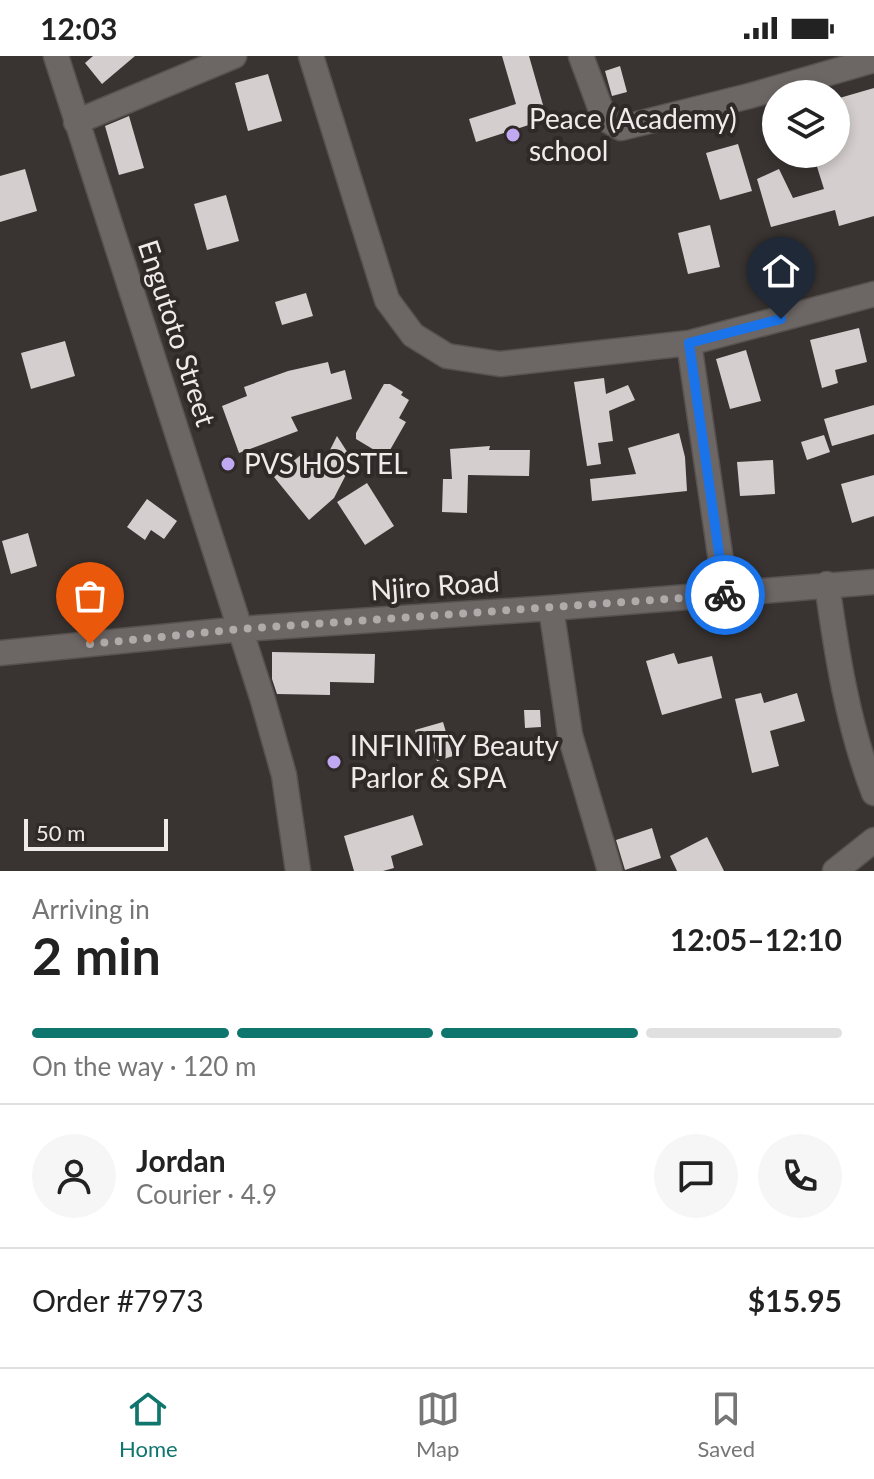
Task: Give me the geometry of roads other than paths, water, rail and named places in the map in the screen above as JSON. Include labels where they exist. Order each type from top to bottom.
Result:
[{"type":"street","name":"Engutoto Street","points":[[56,56],[241,629],[284,775],[298,871]]},
{"type":"street","points":[[76,122],[234,56]]},
{"type":"street","points":[[311,56],[387,300],[413,335],[447,356],[500,364],[689,343],[874,294]]},
{"type":"street","points":[[581,56],[604,118],[621,128],[735,100],[874,60]]},
{"type":"street","points":[[689,343],[726,595]]},
{"type":"street","name":"Njiro Road","points":[[0,653],[241,629],[874,582]]},
{"type":"street","points":[[827,584],[838,666],[848,711],[874,793]]},
{"type":"street","points":[[551,608],[570,735],[610,871]]},
{"type":"street","points":[[835,871],[874,840]]},
{"type":"place","name":"Peace (Academy) school","points":[[513,135]]},
{"type":"place","name":"PVS HOSTEL","points":[[228,464]]},
{"type":"place","name":"INFINITY Beauty Parlor & SPA","points":[[334,762]]}]
